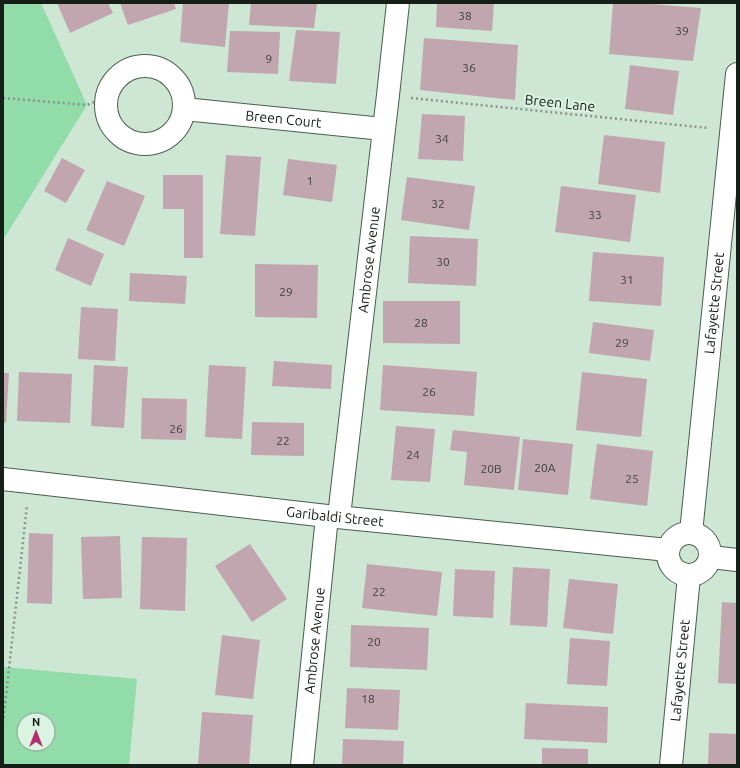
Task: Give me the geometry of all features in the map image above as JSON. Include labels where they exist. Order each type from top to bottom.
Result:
[{"type":"street","name":"Ambrose Avenue","points":[[302,765],[384,129],[398,3]]},
{"type":"street","points":[[145,66],[158,69],[170,75],[179,86],[184,98],[184,109],[180,122],[173,133],[162,141],[148,144],[130,142],[119,134],[110,124],[106,111],[107,96],[109,88],[117,77],[129,69],[145,66]]},
{"type":"street","name":"Lafayette Street","points":[[691,533],[734,132],[737,74]]},
{"type":"street","name":"Breen Court","points":[[184,109],[384,129]]},
{"type":"street","name":"Garibaldi Street","points":[[3,479],[333,516],[668,550]]},
{"type":"street","points":[[691,533],[703,537],[708,542],[711,558],[703,571],[689,576],[677,572],[671,566],[668,558],[668,550],[670,544],[675,538],[681,534],[691,533]]},
{"type":"street","points":[[711,558],[737,560]]},
{"type":"street","name":"Lafayette Street","points":[[671,765],[689,576]]},
{"type":"path","name":"Breen Lane","points":[[388,95],[734,132]]},
{"type":"path","points":[[3,98],[87,106],[107,96]]},
{"type":"path","points":[[3,723],[30,481]]},
{"type":"green space","points":[[3,3],[41,3],[87,105],[3,240]]},
{"type":"green space","points":[[3,667],[137,679],[129,765],[3,765]]},
{"type":"building","points":[[57,3],[108,3],[113,13],[70,33]]},
{"type":"building","points":[[120,3],[174,3],[176,9],[128,25]]},
{"type":"building","points":[[183,3],[229,3],[225,47],[180,42]]},
{"type":"building","points":[[251,3],[317,3],[314,28],[249,25]]},
{"type":"building","points":[[437,3],[494,3],[492,31],[436,27]]},
{"type":"building","points":[[613,3],[640,3],[701,8],[693,61],[609,54]]},
{"type":"building","points":[[296,30],[340,32],[336,84],[289,81]]},
{"type":"building","points":[[230,31],[280,32],[278,74],[227,72]]},
{"type":"building","points":[[424,38],[518,45],[515,100],[420,90]]},
{"type":"building","points":[[630,65],[679,71],[673,115],[625,109]]},
{"type":"building","points":[[422,114],[465,116],[463,161],[418,159]]},
{"type":"building","points":[[604,135],[665,142],[660,193],[598,184]]},
{"type":"building","points":[[226,155],[261,157],[255,236],[220,234]]},
{"type":"building","points":[[62,158],[85,170],[66,203],[44,191]]},
{"type":"building","points":[[288,159],[337,165],[332,202],[283,195]]},
{"type":"building","points":[[163,175],[203,175],[203,258],[184,258],[184,209],[163,209]]},
{"type":"building","points":[[407,177],[475,186],[469,230],[401,220]]},
{"type":"building","points":[[107,181],[145,196],[124,246],[86,230]]},
{"type":"building","points":[[561,186],[636,195],[630,242],[555,232]]},
{"type":"building","points":[[410,236],[478,239],[476,286],[408,283]]},
{"type":"building","points":[[68,238],[104,254],[91,286],[55,270]]},
{"type":"building","points":[[593,252],[664,257],[661,306],[589,301]]},
{"type":"building","points":[[255,264],[318,265],[317,318],[255,317]]},
{"type":"building","points":[[130,273],[187,276],[185,304],[129,301]]},
{"type":"building","points":[[383,301],[460,301],[460,344],[383,343]]},
{"type":"building","points":[[81,307],[118,309],[115,361],[78,359]]},
{"type":"building","points":[[593,322],[654,330],[650,361],[589,353]]},
{"type":"building","points":[[274,361],[332,365],[331,389],[272,386]]},
{"type":"building","points":[[94,365],[128,367],[124,428],[91,426]]},
{"type":"building","points":[[209,365],[246,367],[242,439],[205,437]]},
{"type":"building","points":[[383,365],[477,372],[474,416],[380,410]]},
{"type":"building","points":[[19,372],[72,374],[70,423],[17,421]]},
{"type":"building","points":[[582,372],[647,379],[641,437],[576,430]]},
{"type":"building","points":[[3,373],[9,373],[6,423],[3,422]]},
{"type":"building","points":[[142,398],[187,399],[186,440],[141,439]]},
{"type":"building","points":[[252,422],[304,423],[304,456],[251,455]]},
{"type":"building","points":[[396,426],[435,429],[430,482],[391,480]]},
{"type":"building","points":[[453,430],[520,437],[514,490],[464,485],[467,452],[450,450]]},
{"type":"building","points":[[523,439],[573,444],[568,495],[518,490]]},
{"type":"building","points":[[597,444],[653,451],[647,506],[590,499]]},
{"type":"building","points":[[29,533],[53,534],[52,604],[27,603]]},
{"type":"building","points":[[120,536],[122,598],[83,599],[81,537]]},
{"type":"building","points":[[142,537],[187,538],[185,611],[140,609]]},
{"type":"building","points":[[250,544],[287,599],[252,622],[215,566]]},
{"type":"building","points":[[367,564],[442,572],[437,616],[362,608]]},
{"type":"building","points":[[513,567],[550,569],[547,627],[510,625]]},
{"type":"building","points":[[455,569],[495,571],[493,618],[453,616]]},
{"type":"building","points":[[569,579],[618,584],[613,634],[563,628]]},
{"type":"building","points":[[722,602],[737,603],[737,684],[718,683]]},
{"type":"building","points":[[351,625],[429,628],[427,670],[350,667]]},
{"type":"building","points":[[222,635],[260,640],[253,699],[215,695]]},
{"type":"building","points":[[570,638],[610,641],[607,686],[567,684]]},
{"type":"building","points":[[347,688],[400,690],[398,730],[345,728]]},
{"type":"building","points":[[526,703],[608,707],[607,743],[524,739]]},
{"type":"building","points":[[202,712],[253,715],[249,765],[198,765]]},
{"type":"building","points":[[709,733],[737,734],[737,765],[708,765]]},
{"type":"building","points":[[343,739],[404,741],[403,765],[342,765]]},
{"type":"building","points":[[542,748],[588,749],[588,765],[542,765]]}]
